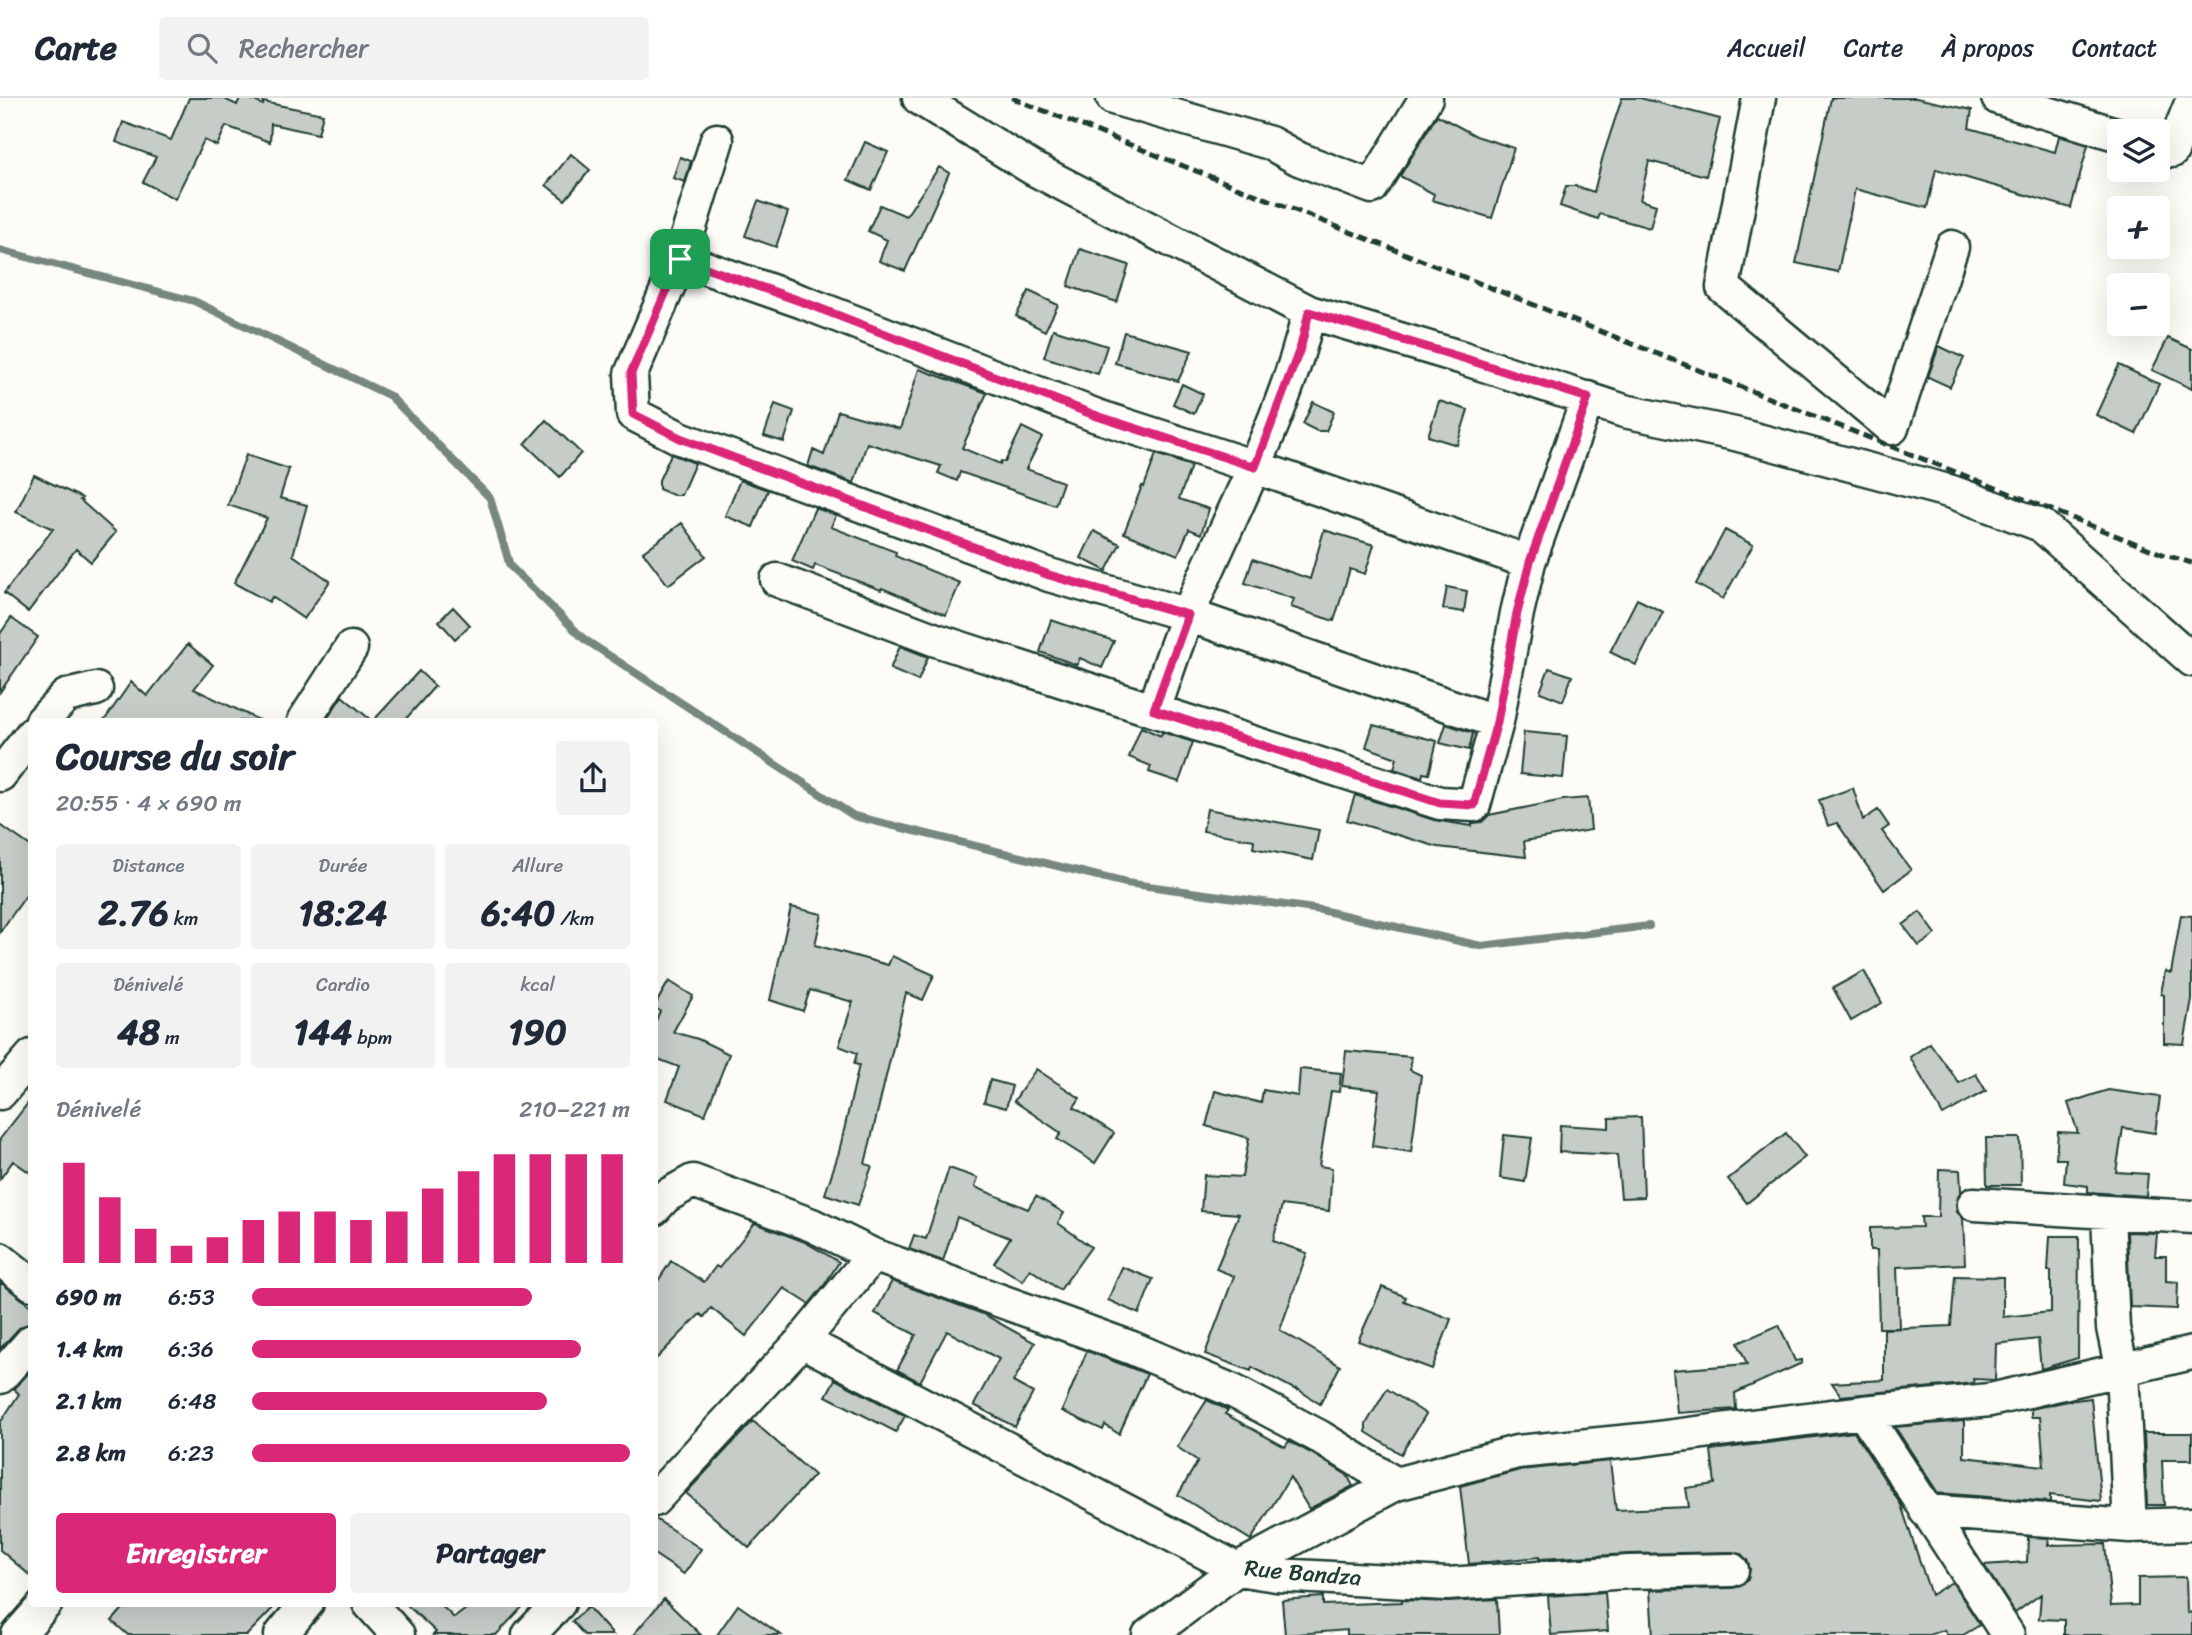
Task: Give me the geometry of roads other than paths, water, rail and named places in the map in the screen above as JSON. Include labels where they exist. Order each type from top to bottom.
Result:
[{"type":"street","points":[[919,98],[1032,168],[1309,312],[1463,358],[1623,411],[1735,433],[1952,492],[2041,525],[2192,660]]},
{"type":"street","points":[[1113,98],[1270,144],[1299,159],[1372,187],[1426,98]]},
{"type":"street","points":[[1759,98],[1723,287],[1892,428],[1952,247]]},
{"type":"street","points":[[1998,98],[2107,131]]},
{"type":"street","points":[[2174,151],[2192,101]]},
{"type":"street","points":[[717,140],[680,259],[631,373],[633,414],[680,438],[1049,575],[1188,615],[1497,722]]},
{"type":"street","points":[[680,259],[803,302],[1097,416],[1255,467],[1530,562]]},
{"type":"street","points":[[1154,710],[1188,615],[1255,467],[1301,346],[1309,312]]},
{"type":"street","points":[[778,580],[936,640],[1440,803],[1474,805],[1497,722],[1517,613],[1530,562],[1588,398]]},
{"type":"street","points":[[306,718],[351,648]]},
{"type":"street","points":[[45,718],[66,696],[96,689]]},
{"type":"street","points":[[0,775],[28,739]]},
{"type":"street","points":[[0,1093],[28,1061]]},
{"type":"street","points":[[658,1205],[666,1196],[693,1181],[812,1225],[873,1255],[1132,1348],[1233,1391],[1320,1437],[1396,1485]]},
{"type":"street","points":[[1974,1204],[2192,1217]]},
{"type":"street","points":[[2108,1214],[2113,1328],[2122,1371],[2130,1526]]},
{"type":"street","points":[[658,1496],[802,1341],[873,1255]]},
{"type":"street","points":[[0,1259],[28,1281]]},
{"type":"street","name":"Rue Bandza","points":[[802,1341],[1237,1569],[1276,1575],[1447,1584],[1629,1572],[1732,1570]]},
{"type":"street","points":[[0,1377],[28,1346]]},
{"type":"street","points":[[1149,1635],[1237,1569],[1396,1485],[1517,1452],[1641,1440],[1863,1412],[1990,1401],[2192,1353]]},
{"type":"street","points":[[1863,1412],[2008,1635]]},
{"type":"street","points":[[1926,1511],[2130,1526],[2192,1524]]},
{"type":"street","points":[[18,1635],[42,1607]]},
{"type":"street","points":[[281,1635],[304,1607]]},
{"type":"street","points":[[373,1607],[398,1635]]},
{"type":"street","points":[[529,1635],[555,1607]]},
{"type":"waterway","points":[[0,250],[194,301],[390,396],[490,498],[510,566],[584,639],[854,816],[1126,883],[1321,910],[1481,946],[1649,926]]},
{"type":"railway","points":[[1012,98],[2165,555],[2192,563]]}]
